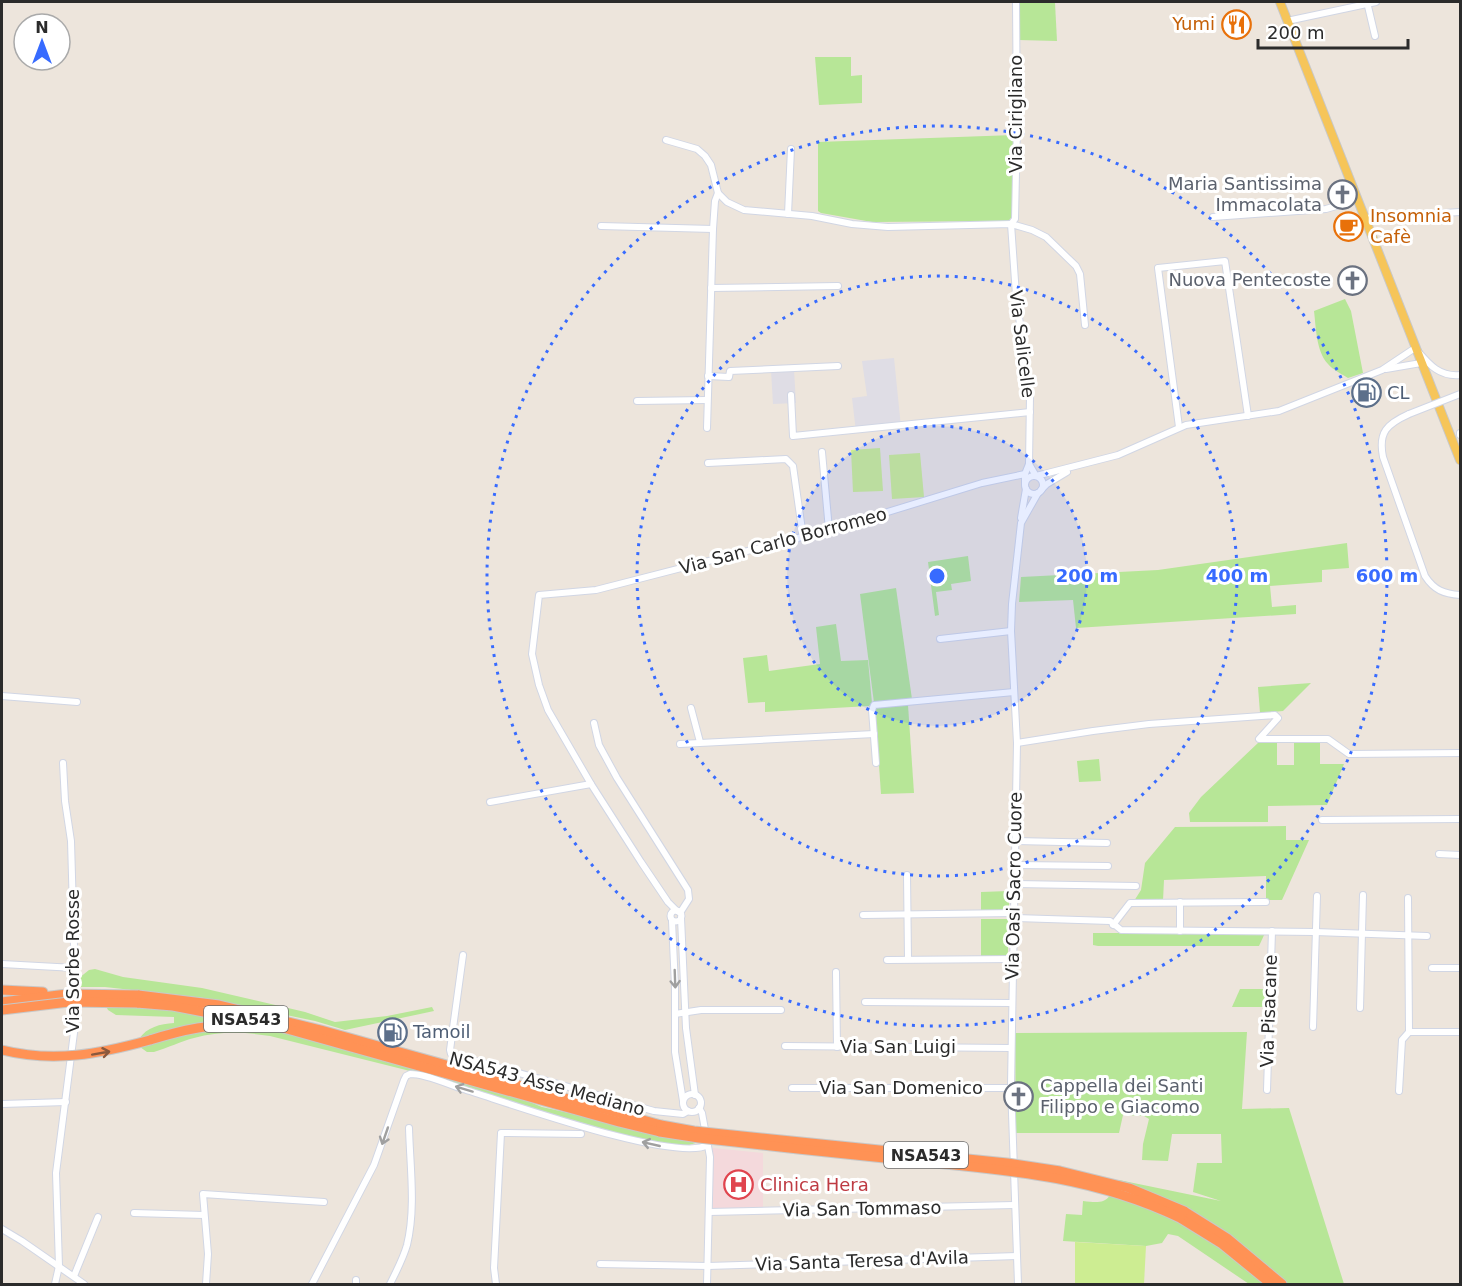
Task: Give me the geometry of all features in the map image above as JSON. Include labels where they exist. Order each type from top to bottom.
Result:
[{"type":"highway","name":"NSA543","points":[[2,990],[67,994]]},
{"type":"highway","name":"NSA543 Asse Mediano","points":[[2,1002],[67,994],[219,1005],[350,1038],[661,1129]]},
{"type":"highway","name":"NSA543 Asse Mediano","points":[[2,1010],[69,1002],[138,999],[280,1027],[661,1129]]},
{"type":"highway","name":"NSA543","points":[[2,1050],[49,1057],[77,1056],[103,1053],[174,1032],[215,1024],[280,1027]]},
{"type":"highway","points":[[661,1129],[710,1140],[1004,1170],[1063,1179],[1125,1195],[1182,1215],[1227,1238],[1282,1284]]},
{"type":"highway","points":[[1182,1215],[1271,1284]]},
{"type":"main road","points":[[1280,2],[1460,458]]},
{"type":"street","name":"Via Cirigliano","points":[[1011,224],[1016,219],[1016,2]]},
{"type":"street","points":[[1367,2],[1375,36]]},
{"type":"street","points":[[1287,21],[1367,2],[1376,2]]},
{"type":"street","points":[[666,140],[691,146],[705,156],[711,165],[718,193],[727,202],[744,210],[812,216],[852,224],[888,226],[1011,224],[1040,234],[1076,266],[1080,274],[1085,325]]},
{"type":"street","points":[[788,214],[791,149]]},
{"type":"street","points":[[707,428],[713,229],[715,201],[718,193]]},
{"type":"street","points":[[1213,217],[1326,209],[1357,200]]},
{"type":"street","points":[[1364,218],[1461,212]]},
{"type":"street","name":"Via Salicelle","points":[[1011,224],[1016,295],[1030,397],[1029,464]]},
{"type":"street","points":[[601,226],[713,229]]},
{"type":"street","points":[[1179,428],[1158,268],[1225,261],[1248,416]]},
{"type":"street","points":[[711,288],[838,286]]},
{"type":"street","points":[[1415,348],[1439,372],[1446,375],[1461,375]]},
{"type":"street","name":"Via Oasi Sacro Cuore","points":[[1036,476],[1127,452],[1195,423],[1279,411],[1382,370],[1415,348]]},
{"type":"street","name":"Via Oasi Sacro Cuore","points":[[1382,370],[1421,363]]},
{"type":"street","points":[[708,376],[729,377],[730,371],[838,366]]},
{"type":"street","points":[[1461,394],[1395,420],[1384,432],[1381,448],[1425,576],[1430,584],[1439,591],[1461,595]]},
{"type":"street","points":[[791,395],[793,436],[1030,412]]},
{"type":"street","points":[[637,401],[707,400]]},
{"type":"street","points":[[822,452],[829,530]]},
{"type":"street","points":[[708,463],[786,459],[793,466],[803,537]]},
{"type":"street","points":[[1021,523],[1025,474],[1029,464]]},
{"type":"street","points":[[1025,485],[1032,494],[1039,492],[1042,482],[1029,464]]},
{"type":"street","name":"Via Oasi Sacro Cuore","points":[[1018,1284],[1011,1088],[1017,743],[1011,631],[1013,594],[1021,523],[1039,492],[1076,467]]},
{"type":"street","name":"Via San Carlo Borromeo","points":[[591,784],[548,710],[539,685],[532,654],[539,596],[596,590],[829,530],[982,483],[1025,474]]},
{"type":"street","points":[[1025,485],[1028,478],[1036,476]]},
{"type":"street","points":[[940,639],[1011,631]]},
{"type":"street","points":[[876,763],[872,710],[874,705],[1014,692]]},
{"type":"street","points":[[2,696],[77,702]]},
{"type":"street","points":[[691,708],[700,742]]},
{"type":"street","points":[[1017,743],[1138,726],[1275,715],[1278,718],[1259,740],[1328,739],[1349,754],[1461,753]]},
{"type":"street","points":[[594,723],[599,745],[612,770],[688,890],[689,899],[676,915],[673,942],[676,1062],[684,1107],[694,1110],[703,1119],[710,1157],[707,1284]]},
{"type":"street","points":[[680,744],[874,734]]},
{"type":"street","name":"Via Sorbe Rosse","points":[[55,1284],[59,1266],[56,1173],[76,1017],[71,841],[65,801],[63,763]]},
{"type":"street","points":[[464,955],[451,1054],[654,1111],[683,1114],[694,1110],[699,1100],[695,1095],[685,1014],[682,942],[676,915],[591,784],[490,802]]},
{"type":"street","points":[[1322,820],[1461,819]]},
{"type":"street","points":[[1015,841],[1107,843]]},
{"type":"street","points":[[1439,854],[1461,855]]},
{"type":"street","points":[[1015,865],[1108,866]]},
{"type":"street","points":[[907,875],[908,959]]},
{"type":"street","points":[[1014,884],[1136,886]]},
{"type":"street","points":[[1360,1008],[1364,895]]},
{"type":"street","points":[[1313,1027],[1317,896]]},
{"type":"street","points":[[1399,1091],[1402,1040],[1409,1032],[1408,898]]},
{"type":"street","points":[[1180,902],[1180,931]]},
{"type":"street","points":[[1113,925],[1130,903],[1266,902]]},
{"type":"street","name":"Via Pisacane","points":[[863,915],[1014,916],[1110,921],[1121,930],[1316,932],[1427,936]]},
{"type":"street","name":"Via Pisacane","points":[[1267,1090],[1272,932]]},
{"type":"street","points":[[673,942],[682,942]]},
{"type":"street","points":[[887,960],[1013,959]]},
{"type":"street","points":[[2,964],[75,968]]},
{"type":"street","points":[[1432,968],[1461,968]]},
{"type":"street","points":[[837,972],[837,1047]]},
{"type":"street","points":[[865,1002],[1012,1003]]},
{"type":"street","points":[[675,1014],[701,1010],[781,1010]]},
{"type":"street","points":[[1409,1032],[1461,1032]]},
{"type":"street","name":"Via San Luigi","points":[[785,1046],[1011,1048]]},
{"type":"street","points":[[312,1284],[350,1215],[374,1165],[406,1076],[414,1074],[549,1116],[658,1146],[698,1149],[708,1145]]},
{"type":"street","name":"Via San Domenico","points":[[792,1088],[1011,1088]]},
{"type":"street","points":[[683,1101],[688,1094],[695,1095]]},
{"type":"street","points":[[2,1104],[66,1102]]},
{"type":"street","points":[[390,1284],[405,1254],[410,1229],[409,1128]]},
{"type":"street","points":[[496,1284],[494,1268],[501,1133],[581,1134]]},
{"type":"street","points":[[206,1284],[208,1243],[203,1194],[324,1202]]},
{"type":"street","name":"Via San Tommaso","points":[[709,1212],[1014,1205]]},
{"type":"street","points":[[134,1213],[204,1215]]},
{"type":"street","points":[[74,1276],[98,1217]]},
{"type":"street","points":[[2,1229],[84,1284]]},
{"type":"street","name":"Via Santa Teresa d'Avila","points":[[600,1264],[708,1266],[1017,1256]]},
{"type":"shaded area","points":[[894,358],[901,427],[856,432],[852,398],[867,396],[862,361]]},
{"type":"shaded area","points":[[794,370],[796,403],[773,404],[771,371]]},
{"type":"shaded area","name":"Clinica Hera","points":[[713,1148],[763,1153],[763,1208],[713,1209]]},
{"type":"green space","points":[[1020,3],[1055,3],[1057,41],[1018,40]]},
{"type":"green space","points":[[815,57],[851,57],[851,76],[862,75],[862,103],[819,105]]},
{"type":"green space","points":[[1014,135],[1014,217],[1010,221],[872,222],[818,211],[818,142]]},
{"type":"green space","points":[[1345,299],[1351,311],[1363,373],[1348,378],[1332,368],[1324,359],[1317,339],[1314,311]]},
{"type":"green space","points":[[880,448],[883,491],[853,492],[851,450]]},
{"type":"green space","points":[[920,453],[924,497],[892,499],[889,455]]},
{"type":"green space","points":[[1347,543],[1349,568],[1322,570],[1322,582],[1270,586],[1272,607],[1296,605],[1296,614],[1076,628],[1073,600],[1019,602],[1021,577],[1158,570]]},
{"type":"green space","points":[[968,556],[971,581],[951,584],[952,590],[936,592],[939,615],[935,616],[928,562]]},
{"type":"green space","points":[[896,588],[912,699],[874,703],[860,594]]},
{"type":"green space","points":[[836,624],[841,661],[868,660],[872,703],[869,706],[765,712],[765,702],[748,703],[743,658],[767,655],[769,671],[820,664],[816,627]]},
{"type":"green space","points":[[1311,683],[1283,711],[1260,713],[1258,687]]},
{"type":"green space","points":[[908,705],[914,793],[881,794],[875,708]]},
{"type":"green space","points":[[1259,742],[1277,742],[1277,765],[1294,765],[1294,742],[1320,742],[1320,764],[1344,764],[1327,805],[1268,806],[1268,822],[1190,822],[1189,813],[1201,797]]},
{"type":"green space","points":[[1099,759],[1101,781],[1079,782],[1077,761]]},
{"type":"green space","points":[[1286,826],[1286,840],[1309,840],[1282,900],[1266,900],[1266,876],[1164,880],[1163,901],[1134,901],[1141,890],[1145,863],[1175,827]]},
{"type":"green space","points":[[1009,891],[1009,910],[981,910],[981,892]]},
{"type":"green space","points":[[981,919],[1008,919],[1008,956],[981,956]]},
{"type":"green space","points":[[1093,933],[1265,933],[1259,946],[1098,946],[1093,945]]},
{"type":"green space","points":[[95,969],[123,977],[202,988],[305,1012],[335,1022],[387,1016],[432,1007],[434,1011],[345,1030],[315,1021],[204,998],[105,987],[79,987],[79,978],[89,970]]},
{"type":"green space","points":[[1240,989],[1267,989],[1266,1007],[1232,1007]]},
{"type":"green space","points":[[106,1006],[158,1007],[242,1020],[139,1039],[154,1027],[174,1023],[174,1017],[116,1015]]},
{"type":"green space","points":[[250,1026],[297,1036],[520,1098],[542,1107],[699,1142],[689,1145],[672,1145],[633,1137],[552,1115],[406,1070],[270,1036],[223,1033],[189,1039],[154,1052],[147,1052],[140,1047],[181,1034]]},
{"type":"green space","points":[[1247,1032],[1242,1109],[1289,1108],[1344,1284],[1285,1284],[1231,1236],[1208,1239],[1265,1284],[1249,1284],[1178,1236],[1168,1234],[1162,1243],[1146,1246],[1063,1241],[1066,1214],[1082,1215],[1083,1201],[1106,1200],[1119,1180],[1221,1201],[1193,1192],[1197,1163],[1222,1163],[1221,1134],[1172,1134],[1168,1161],[1142,1160],[1149,1119],[1144,1116],[1123,1115],[1119,1133],[1016,1133],[1015,1033]]},
{"type":"green space","points":[[1075,1242],[1146,1246],[1144,1284],[1075,1283]]},
{"type":"place","name":"Yumi","points":[[1236,24]]},
{"type":"place","name":"Maria Santissima Immacolata","points":[[1343,194]]},
{"type":"place","name":"Insomnia Cafè","points":[[1349,226]]},
{"type":"place","name":"Nuova Pentecoste","points":[[1352,280]]},
{"type":"place","name":"CL","points":[[1366,393]]},
{"type":"place","name":"Tamoil","points":[[392,1032]]},
{"type":"place","name":"Cappella dei Santi Filippo e Giacomo","points":[[1019,1096]]},
{"type":"place","name":"Clinica Hera","points":[[739,1185]]}]
